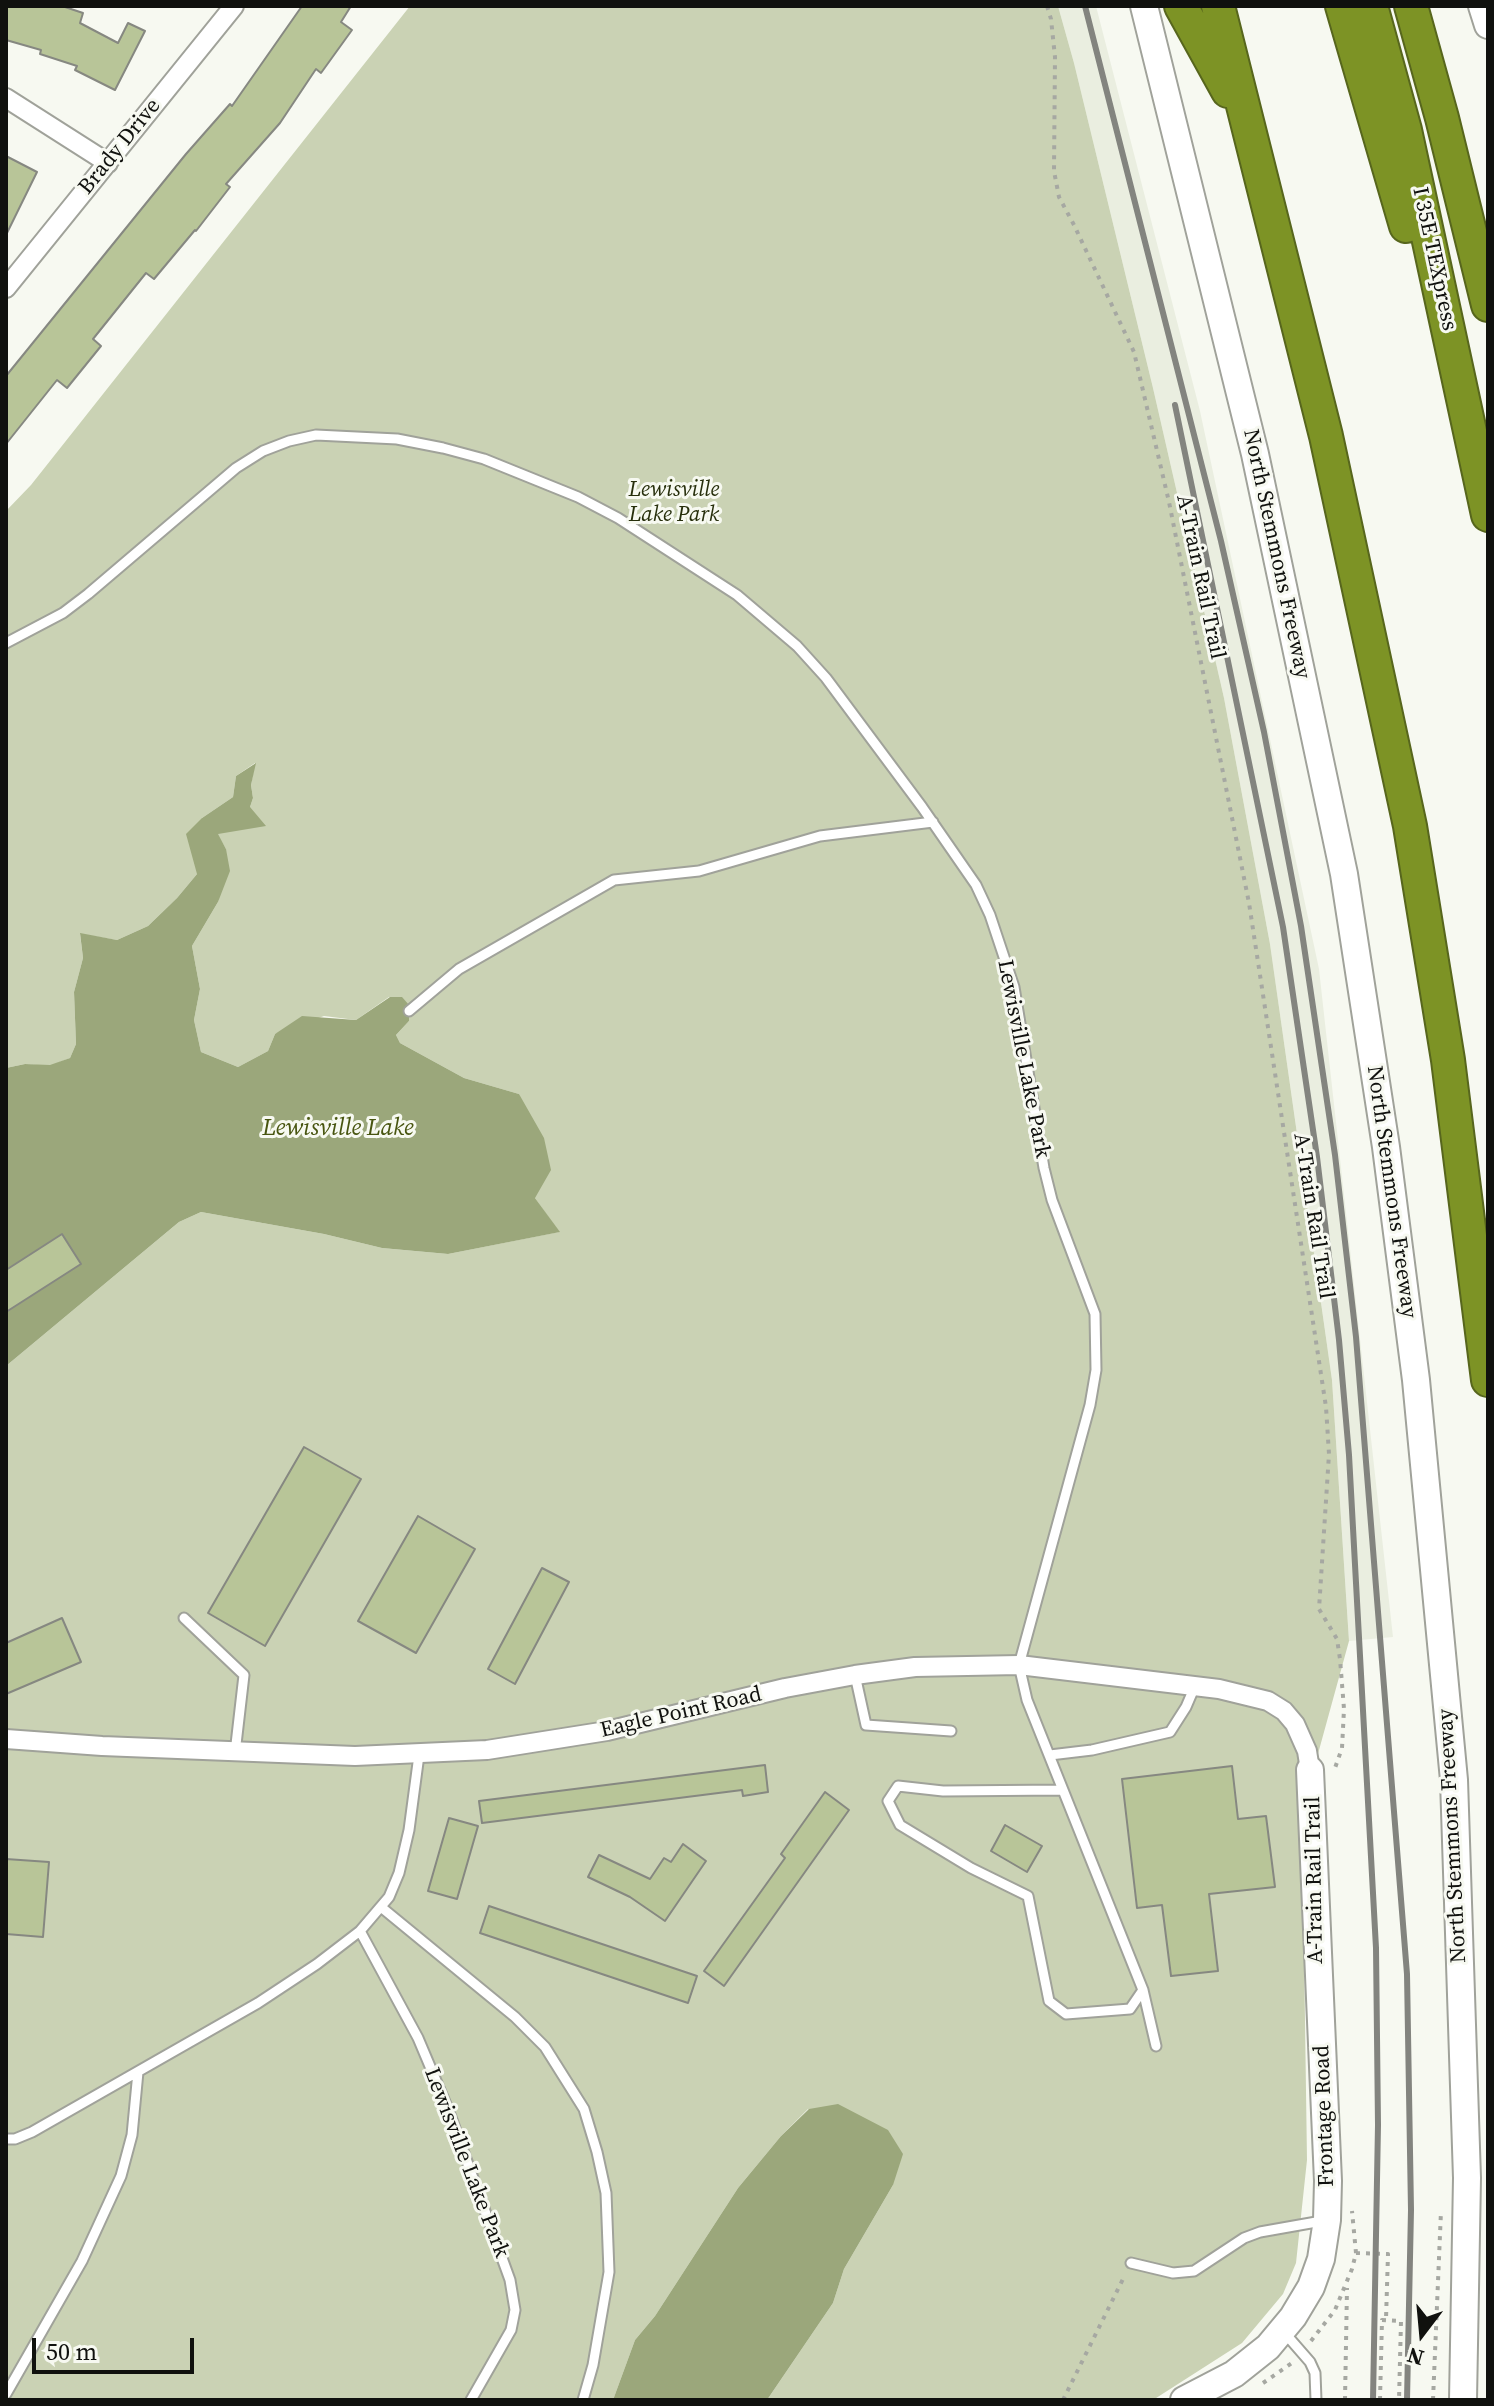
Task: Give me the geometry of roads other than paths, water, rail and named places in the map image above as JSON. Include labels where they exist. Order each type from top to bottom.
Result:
[{"type":"highway","points":[[1181,6],[1249,129]]},
{"type":"highway","points":[[1218,6],[1326,436],[1410,826],[1448,1060],[1488,1380]]},
{"type":"highway","points":[[1342,6],[1431,308],[1457,364]]},
{"type":"highway","name":"I 35E TEXpress","points":[[1371,6],[1405,130],[1488,515]]},
{"type":"highway","points":[[1411,6],[1488,305]]},
{"type":"main road","name":"North Stemmons Freeway","points":[[1144,6],[1258,469],[1344,874],[1388,1162],[1416,1380],[1454,1780],[1467,2178],[1463,2400]]},
{"type":"main road","points":[[1482,6],[1488,25]]},
{"type":"main road","name":"Frontage Road","points":[[1184,2400],[1234,2374],[1268,2347],[1303,2302],[1317,2273],[1327,2220],[1328,2181],[1322,1771]]},
{"type":"street","name":"Brady Drive","points":[[6,288],[234,6]]},
{"type":"street","points":[[6,98],[108,163]]},
{"type":"street","name":"Eagle Point Road","points":[[6,1739],[235,1753],[419,1755],[487,1750],[571,1738],[785,1688],[855,1675],[915,1667],[1019,1665],[1219,1689],[1268,1701],[1284,1711],[1322,1771]]},
{"type":"lane","name":"Lewisville Lake Park","points":[[6,643],[63,613],[88,594],[236,468],[263,451],[316,435],[397,439],[484,459],[578,497],[630,525],[737,595],[797,646],[826,678],[976,885],[1014,987],[1052,1200],[1095,1314],[1096,1370],[1090,1405],[1019,1665],[1027,1700],[1143,1990],[1156,2046]]},
{"type":"lane","points":[[409,1011],[459,969],[614,880],[699,871],[820,836],[933,822]]},
{"type":"lane","points":[[184,1618],[244,1675],[235,1753]]},
{"type":"lane","points":[[855,1675],[866,1725],[951,1731]]},
{"type":"lane","points":[[1050,1755],[1092,1750],[1170,1732],[1195,1686]]},
{"type":"lane","points":[[6,2139],[32,2132],[258,2003],[360,1931],[381,1907],[399,1873],[409,1830],[419,1755]]},
{"type":"lane","points":[[1063,1790],[943,1791],[898,1786],[888,1801],[900,1825],[971,1868],[1028,1896],[1049,2001],[1066,2014],[1130,2009],[1143,1990]]},
{"type":"lane","points":[[381,1907],[515,2017],[545,2047],[584,2109],[606,2193],[609,2272],[593,2365],[583,2400]]},
{"type":"lane","name":"Lewisville Lake Park","points":[[360,1931],[418,2038],[448,2109],[510,2280],[515,2310],[511,2330],[471,2400]]},
{"type":"lane","points":[[6,2394],[82,2261],[116,2187],[132,2135],[138,2072]]},
{"type":"lane","points":[[1131,2263],[1173,2273],[1194,2271],[1244,2238],[1260,2232],[1327,2220]]},
{"type":"lane","points":[[1283,2330],[1302,2350],[1315,2373],[1316,2400]]},
{"type":"water","name":"Lewisville Lake","points":[[256,763],[250,807],[266,826],[218,834],[226,849],[230,871],[218,902],[192,946],[200,989],[194,1020],[201,1052],[238,1067],[268,1051],[275,1034],[302,1016],[356,1020],[390,997],[402,997],[409,1005],[409,1021],[396,1035],[400,1043],[464,1078],[519,1094],[544,1138],[551,1170],[535,1198],[560,1232],[448,1254],[382,1248],[324,1234],[201,1212],[179,1222],[6,1366],[6,1068],[25,1064],[50,1065],[70,1058],[76,1044],[74,992],[83,958],[80,933],[117,940],[148,926],[177,898],[197,874],[186,834],[202,818],[233,797],[236,776]]},
{"type":"water","points":[[838,2104],[888,2130],[903,2154],[893,2185],[844,2269],[833,2303],[767,2400],[613,2400],[635,2340],[655,2316],[738,2188],[781,2136],[809,2109]]},
{"type":"railway","points":[[1085,6],[1221,541],[1264,732],[1301,926],[1335,1155],[1356,1337],[1407,1974],[1411,2210],[1407,2400]]},
{"type":"railway","points":[[1175,405],[1283,927],[1317,1157],[1339,1340],[1349,1455],[1376,1948],[1378,2125],[1373,2400]]}]
